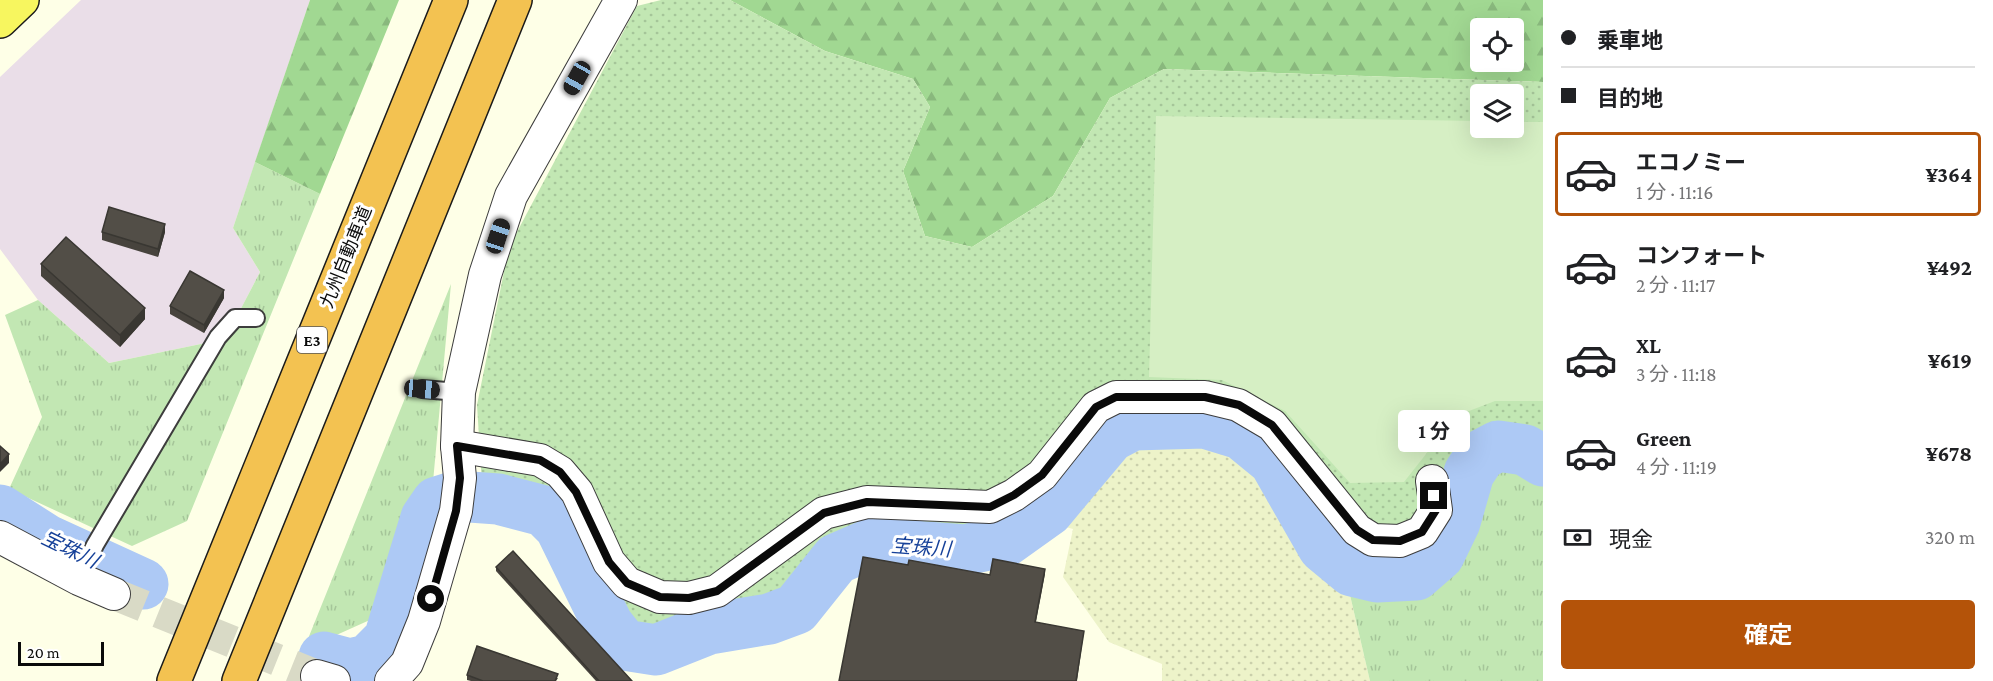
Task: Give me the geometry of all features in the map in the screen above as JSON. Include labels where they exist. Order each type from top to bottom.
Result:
[{"type":"highway","name":"九州自動車道","points":[[174,681],[451,0]]},
{"type":"highway","points":[[239,681],[515,0]]},
{"type":"main road","points":[[0,21],[22,0]]},
{"type":"street","points":[[392,681],[407,663],[424,621],[456,511],[460,478],[457,446],[459,392],[486,275],[511,196],[621,0]]},
{"type":"street","points":[[457,446],[540,460],[560,472],[576,492],[609,562],[627,583],[660,597],[689,598],[717,591],[824,513],[867,502],[990,507],[1014,495],[1042,475],[1096,407],[1116,397],[1205,397],[1239,405],[1272,425],[1357,530],[1373,540],[1400,541],[1422,532],[1436,510],[1432,481]]},
{"type":"street","points":[[0,537],[81,575],[114,594]]},
{"type":"lane","points":[[81,575],[95,545],[218,337],[235,318],[256,318]]},
{"type":"lane","points":[[422,389],[459,392]]},
{"type":"shaded area","points":[[81,0],[310,0],[233,228],[260,272],[225,339],[109,363],[38,300],[0,249],[0,77]]},
{"type":"green space","points":[[310,0],[399,0],[320,194],[255,162]]},
{"type":"green space","points":[[661,0],[730,0],[825,51],[913,79],[930,107],[903,171],[925,236],[972,247],[1053,196],[1110,98],[1164,69],[1543,82],[1543,446],[1524,433],[1493,434],[1460,461],[1442,524],[1426,548],[1398,561],[1358,558],[1329,540],[1277,449],[1234,419],[1132,417],[1103,431],[1021,519],[969,534],[869,529],[831,551],[779,601],[702,611],[662,630],[620,619],[558,506],[482,484],[477,405],[509,247],[637,6]]},
{"type":"green space","points":[[730,0],[1543,0],[1543,82],[1164,69],[1110,98],[1053,196],[972,247],[925,236],[903,171],[930,107],[913,79],[825,51]]},
{"type":"green space","points":[[1156,116],[1470,121],[1470,138],[1524,138],[1524,122],[1543,122],[1543,401],[1495,401],[1456,416],[1404,482],[1350,483],[1285,411],[1222,380],[1149,377]]},
{"type":"green space","points":[[255,162],[320,194],[187,521],[132,546],[9,489],[42,417],[5,315],[38,300],[109,363],[225,339],[260,272],[233,228]]},
{"type":"green space","points":[[451,284],[433,482],[372,619],[332,637],[314,681],[291,681]]},
{"type":"green space","points":[[1211,435],[1255,459],[1307,559],[1350,595],[1370,681],[1162,681],[1162,664],[1109,642],[1063,577],[1073,529],[1055,524],[1127,436]]},
{"type":"green space","points":[[1522,464],[1543,475],[1543,681],[1370,681],[1350,595],[1432,595],[1473,533],[1487,478]]},
{"type":"building","points":[[109,207],[165,224],[158,249],[102,232]]},
{"type":"building","points":[[66,237],[145,308],[120,335],[41,264]]},
{"type":"building","points":[[190,271],[224,290],[204,325],[170,306]]},
{"type":"building","points":[[0,446],[9,454],[0,464]]},
{"type":"building","points":[[513,551],[632,681],[599,681],[496,567]]},
{"type":"building","points":[[863,557],[908,565],[909,560],[990,575],[993,559],[1045,569],[1035,622],[1084,631],[1076,681],[839,681]]},
{"type":"building","points":[[477,646],[558,674],[555,681],[483,681],[467,675]]},
{"type":"waterway","name":"宝珠川","points":[[324,657],[350,664],[368,660],[389,639],[426,518],[437,502],[456,496],[498,499],[544,511],[560,527],[608,625],[624,645],[656,650],[709,629],[769,619],[796,609],[836,559],[873,543],[965,550],[1006,541],[1048,511],[1110,437],[1133,425],[1205,423],[1241,434],[1274,461],[1323,547],[1352,571],[1377,577],[1416,575],[1439,555],[1455,522],[1469,473],[1481,455],[1498,446],[1525,450],[1543,461]]},
{"type":"waterway","name":"宝珠川","points":[[0,510],[47,540],[143,584]]},
{"type":"tunnel","points":[[114,594],[317,676]]},
{"type":"route","points":[[431,599],[456,511],[460,478],[457,446],[540,460],[560,472],[576,492],[609,562],[627,583],[660,597],[689,598],[717,591],[824,513],[867,502],[990,507],[1014,495],[1042,475],[1096,407],[1116,397],[1205,397],[1239,405],[1272,425],[1357,530],[1373,540],[1400,541],[1422,532],[1436,510],[1434,496]]}]
